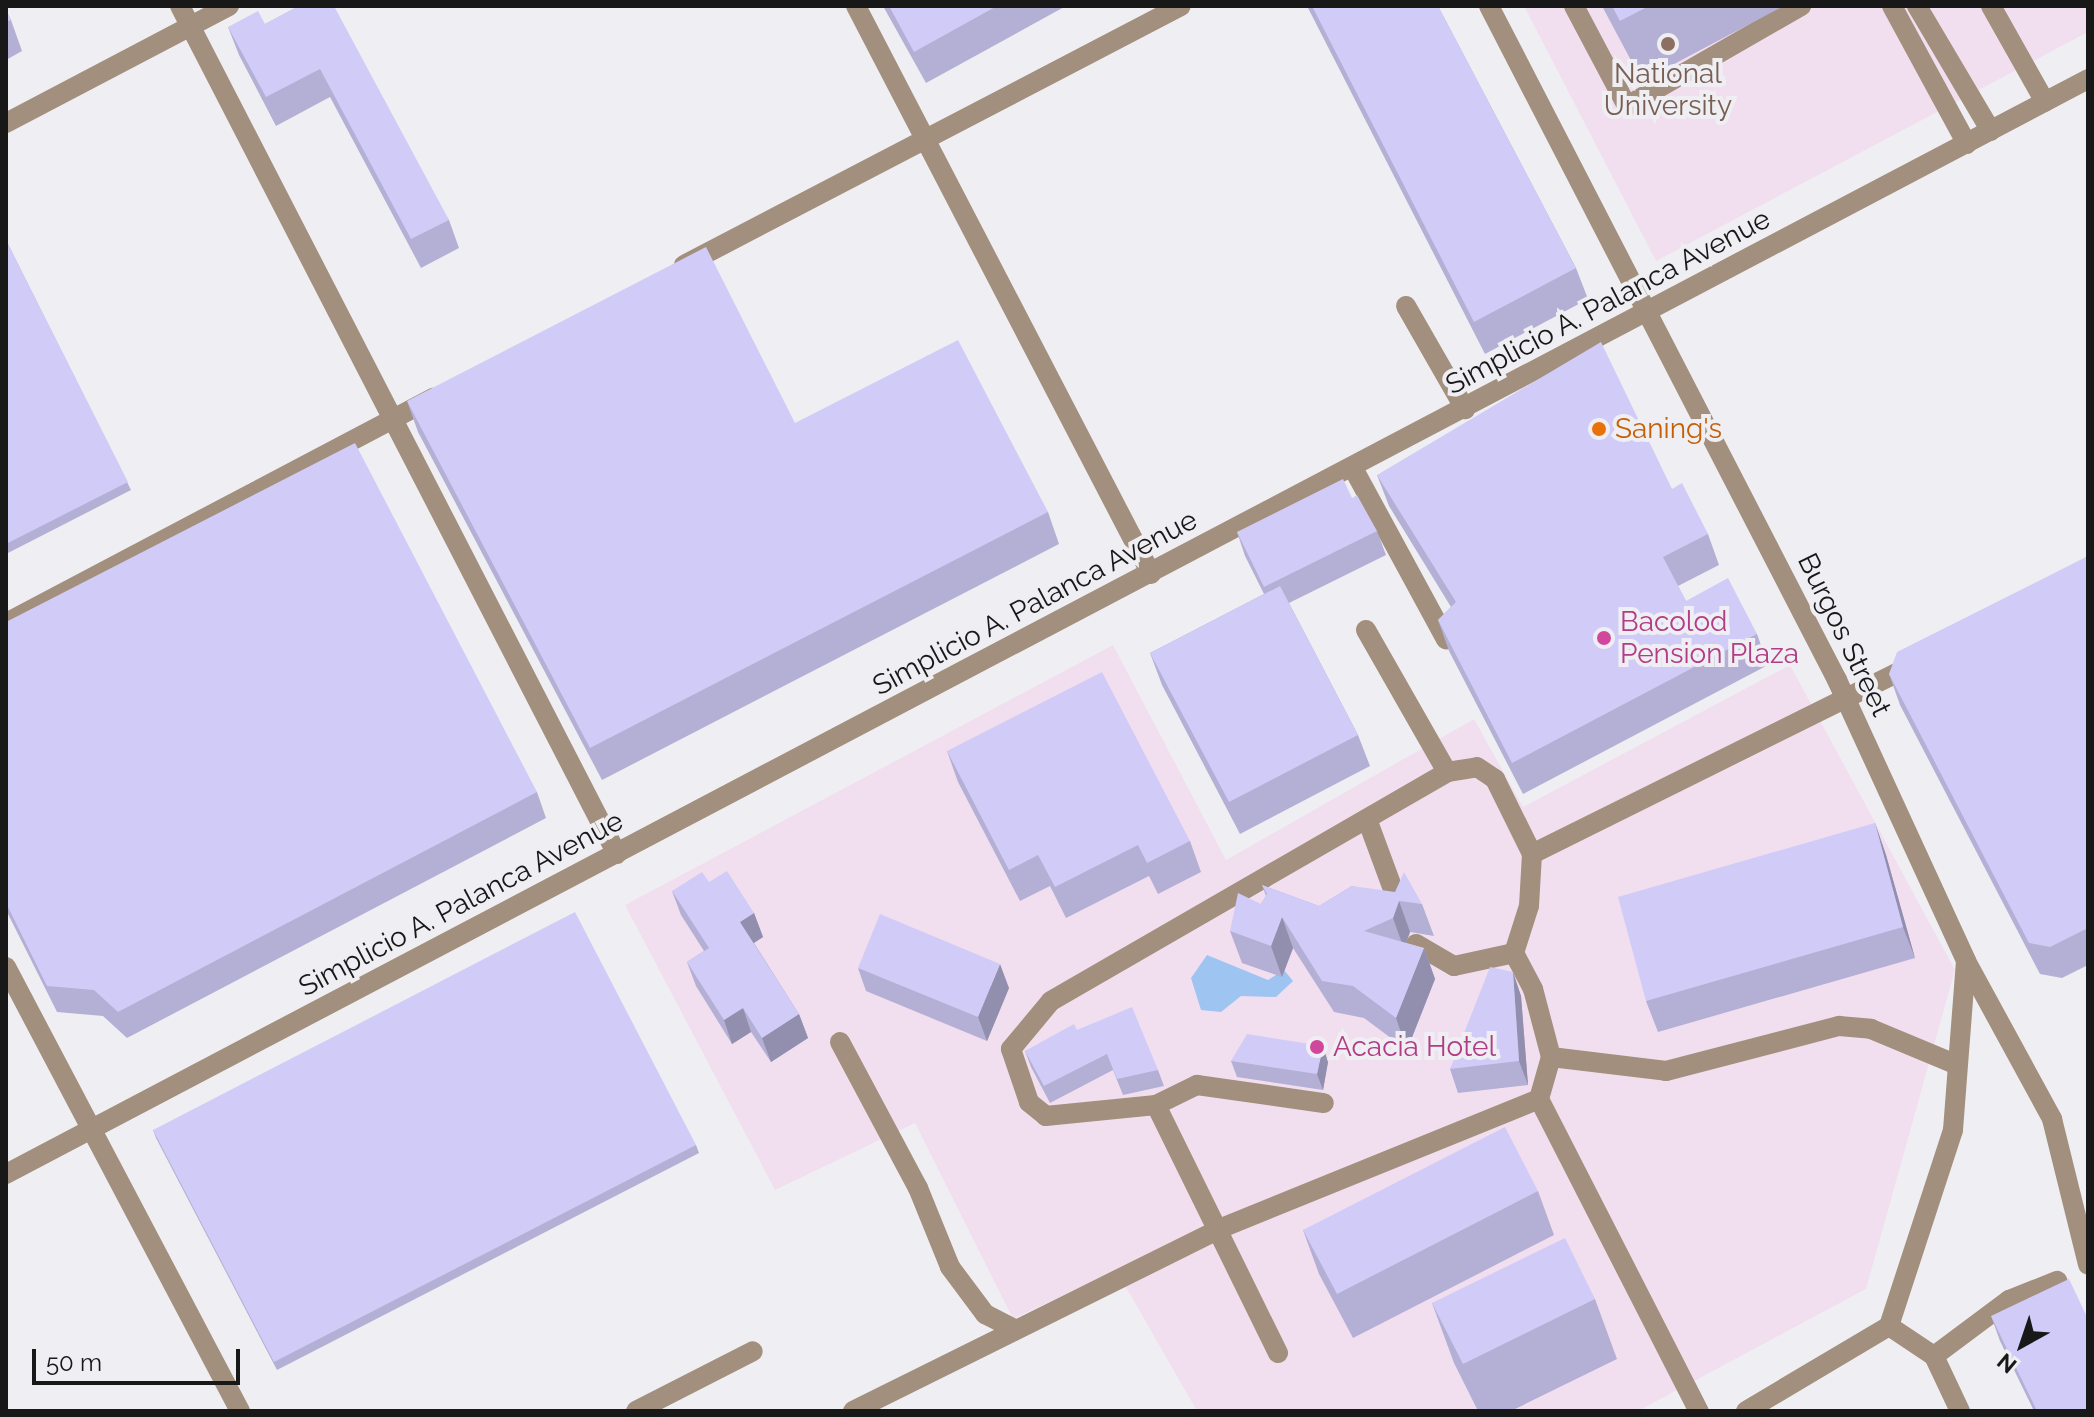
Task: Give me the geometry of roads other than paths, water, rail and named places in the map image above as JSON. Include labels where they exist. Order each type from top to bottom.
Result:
[{"type":"street","points":[[180,6],[617,854]]},
{"type":"street","points":[[6,123],[229,6]]},
{"type":"street","points":[[856,6],[1151,574]]},
{"type":"street","points":[[660,278],[1181,6]]},
{"type":"street","name":"Burgos Street","points":[[1489,6],[1846,698],[1966,961],[2052,1119],[2088,1265]]},
{"type":"street","points":[[1574,6],[1627,106],[1801,6]]},
{"type":"street","points":[[1892,6],[1967,144]]},
{"type":"street","points":[[1917,6],[1991,131]]},
{"type":"street","points":[[1991,6],[2045,102]]},
{"type":"street","name":"Simplicio A. Palanca Avenue","points":[[6,1174],[1649,313],[2088,79]]},
{"type":"street","points":[[1406,306],[1465,409]]},
{"type":"street","points":[[6,623],[450,389]]},
{"type":"street","points":[[1353,468],[1446,639]]},
{"type":"street","points":[[1366,630],[1447,772]]},
{"type":"street","points":[[1532,854],[1934,653]]},
{"type":"street","points":[[1324,1103],[1197,1085],[1156,1105],[1046,1116],[1024,1092],[1011,1049],[1051,1001],[1447,772],[1477,767],[1495,779],[1532,854],[1529,906],[1514,953],[1533,989],[1551,1057],[1539,1099],[1699,1411]]},
{"type":"street","points":[[1367,819],[1401,911]]},
{"type":"street","points":[[1416,944],[1454,966],[1514,953]]},
{"type":"street","points":[[1746,1411],[1889,1326],[1953,1130],[1955,1064],[1966,961]]},
{"type":"street","points":[[6,967],[240,1411]]},
{"type":"street","points":[[1551,1057],[1666,1071],[1839,1026],[1871,1029],[1955,1064]]},
{"type":"street","points":[[840,1042],[956,1277],[985,1314],[1013,1328]]},
{"type":"street","points":[[853,1411],[1013,1328],[1219,1229],[1539,1099]]},
{"type":"street","points":[[1156,1105],[1278,1353]]},
{"type":"street","points":[[1934,1356],[2009,1300],[2057,1281]]},
{"type":"street","points":[[1889,1326],[1934,1356],[1960,1411]]},
{"type":"street","points":[[636,1411],[753,1351]]},
{"type":"water","points":[[1207,955],[1268,980],[1284,970],[1293,981],[1276,997],[1241,996],[1221,1012],[1201,1010],[1191,978]]},
{"type":"place","name":"National University","points":[[1668,44]]},
{"type":"place","name":"Saning's","points":[[1599,429]]},
{"type":"place","name":"Bacolod Pension Plaza","points":[[1604,638]]},
{"type":"place","name":"Acacia Hotel","points":[[1317,1047]]}]
